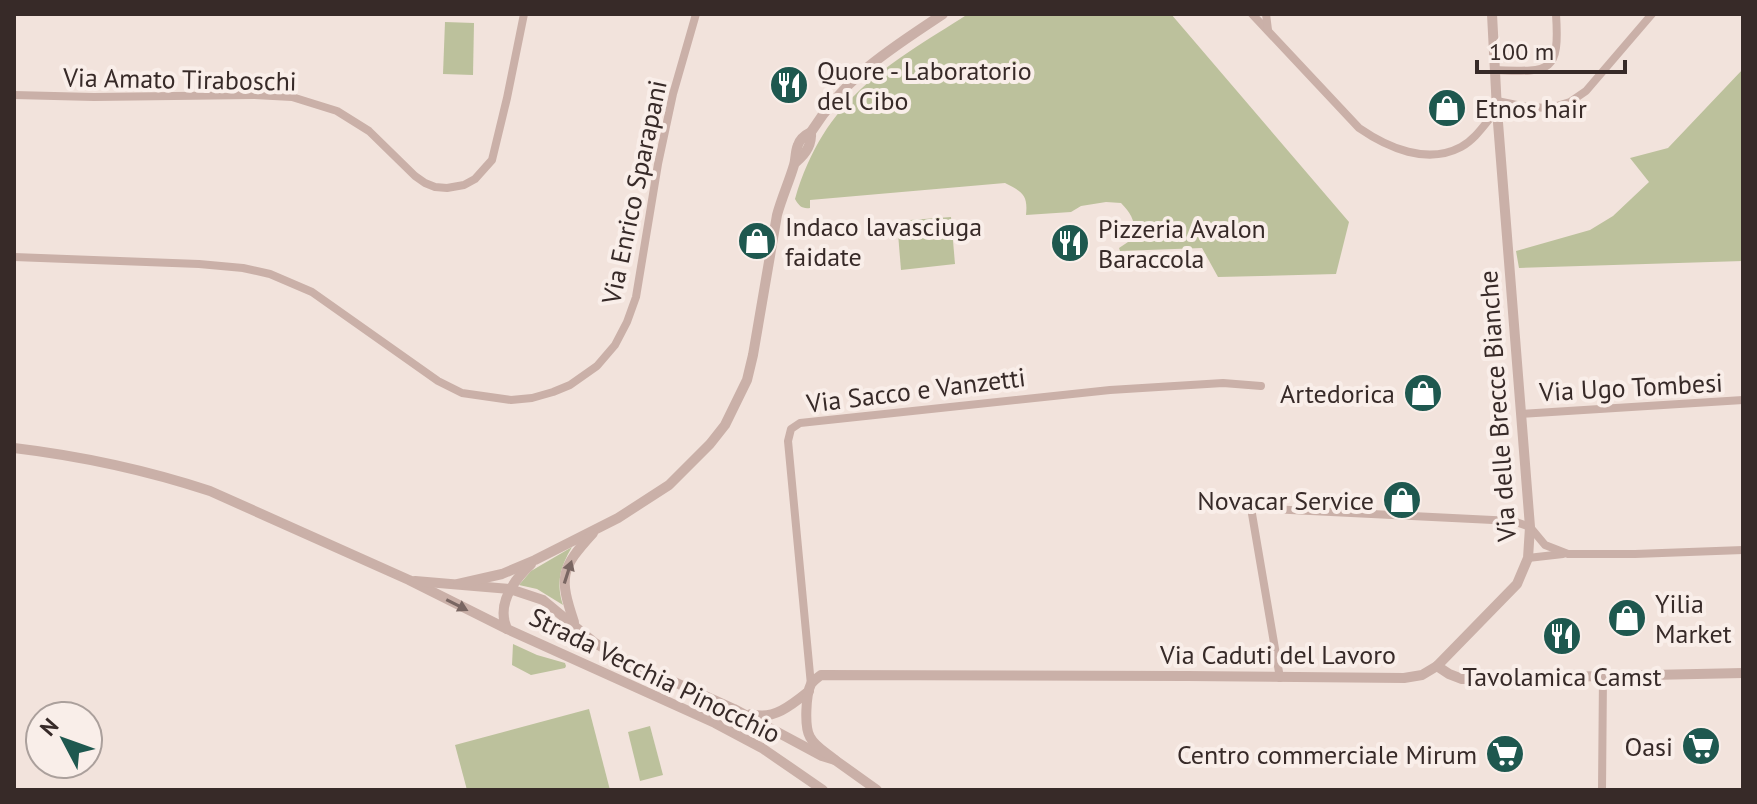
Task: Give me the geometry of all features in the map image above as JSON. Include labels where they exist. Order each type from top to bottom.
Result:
[{"type":"street","name":"Via Amato Tiraboschi","points":[[14,95],[292,97],[337,111],[369,131],[415,176],[435,187],[447,188],[475,179],[492,160],[524,14]]},
{"type":"street","name":"Via Enrico Sparapani","points":[[14,257],[199,264],[270,274],[312,292],[438,381],[462,393],[511,400],[553,392],[570,385],[597,366],[615,345],[627,322],[636,297],[673,94],[696,14]]},
{"type":"street","points":[[1252,14],[1359,128],[1374,139],[1417,154],[1439,154],[1461,147],[1475,137],[1497,105],[1550,108],[1570,102],[1586,91],[1652,14]]},
{"type":"street","points":[[1266,14],[1268,31]]},
{"type":"street","name":"Via delle Brecce Bianche","points":[[1437,666],[1517,584],[1528,558],[1530,527],[1492,14]]},
{"type":"street","points":[[1495,70],[1527,71],[1546,67],[1558,48],[1556,14]]},
{"type":"street","points":[[458,584],[502,574],[618,518],[669,485],[710,444],[725,425],[747,380],[783,193],[796,162],[812,141],[811,132],[842,89],[859,73],[941,15]]},
{"type":"street","name":"Via Sacco e Vanzetti","points":[[835,760],[815,744],[807,731],[810,688],[788,441],[791,429],[800,423],[1110,390],[1223,383],[1261,386]]},
{"type":"street","name":"Via Ugo Tombesi","points":[[1521,414],[1743,400]]},
{"type":"street","name":"Strada Vecchia Pinocchio","points":[[14,448],[106,462],[177,480],[241,505],[715,723],[762,748],[823,790]]},
{"type":"street","points":[[1280,678],[1251,508],[1513,521],[1530,527],[1545,545],[1568,554]]},
{"type":"street","points":[[574,624],[563,582],[575,552],[598,527]]},
{"type":"street","points":[[1528,558],[1568,554],[1743,550]]},
{"type":"street","points":[[510,589],[535,560]]},
{"type":"street","name":"Strada Vecchia Pinocchio","points":[[409,580],[510,589],[543,600],[595,643],[619,657],[734,709],[835,760],[877,790]]},
{"type":"street","name":"Strada Vecchia Pinocchio","points":[[507,629],[502,612],[510,589]]},
{"type":"street","points":[[1437,666],[1462,679],[1743,673]]},
{"type":"street","name":"Via Caduti del Lavoro","points":[[810,688],[821,675],[1404,678],[1422,675],[1437,666]]},
{"type":"street","points":[[1602,790],[1603,676]]},
{"type":"street","points":[[734,709],[757,716],[771,715],[792,704],[810,688]]},
{"type":"green space","points":[[968,14],[1171,14],[1349,222],[1336,274],[1218,277],[1202,248],[1120,251],[1119,248],[1134,238],[1132,219],[1121,203],[1106,202],[1081,206],[1071,212],[1026,215],[1023,195],[1005,183],[810,200],[810,208],[799,205],[795,199],[808,164],[841,110],[885,69]]},
{"type":"green space","points":[[445,22],[474,23],[473,75],[443,74]]},
{"type":"green space","points":[[1743,69],[1743,261],[1519,268],[1516,251],[1590,230],[1613,216],[1649,182],[1630,158],[1668,148]]},
{"type":"green space","points":[[951,217],[955,264],[901,270],[897,221]]},
{"type":"green space","points":[[572,547],[560,575],[563,605],[537,589],[519,585],[531,571]]},
{"type":"green space","points":[[513,644],[566,666],[531,675],[512,665]]},
{"type":"green space","points":[[589,709],[610,790],[467,790],[455,745]]},
{"type":"green space","points":[[650,726],[663,775],[640,781],[628,732]]},
{"type":"place","name":"Quore - Laboratorio del Cibo","points":[[789,85]]},
{"type":"place","name":"Etnos hair","points":[[1447,108]]},
{"type":"place","name":"Indaco lavasciuga faidate","points":[[757,241]]},
{"type":"place","name":"Pizzeria Avalon Baraccola","points":[[1070,243]]},
{"type":"place","name":"Artedorica","points":[[1423,393]]},
{"type":"place","name":"Novacar Service","points":[[1402,500]]},
{"type":"place","name":"Yilia Market","points":[[1627,618]]},
{"type":"place","name":"Tavolamica Camst","points":[[1562,636]]},
{"type":"place","name":"Oasi","points":[[1701,746]]},
{"type":"place","name":"Centro commerciale Mirum","points":[[1505,754]]}]
